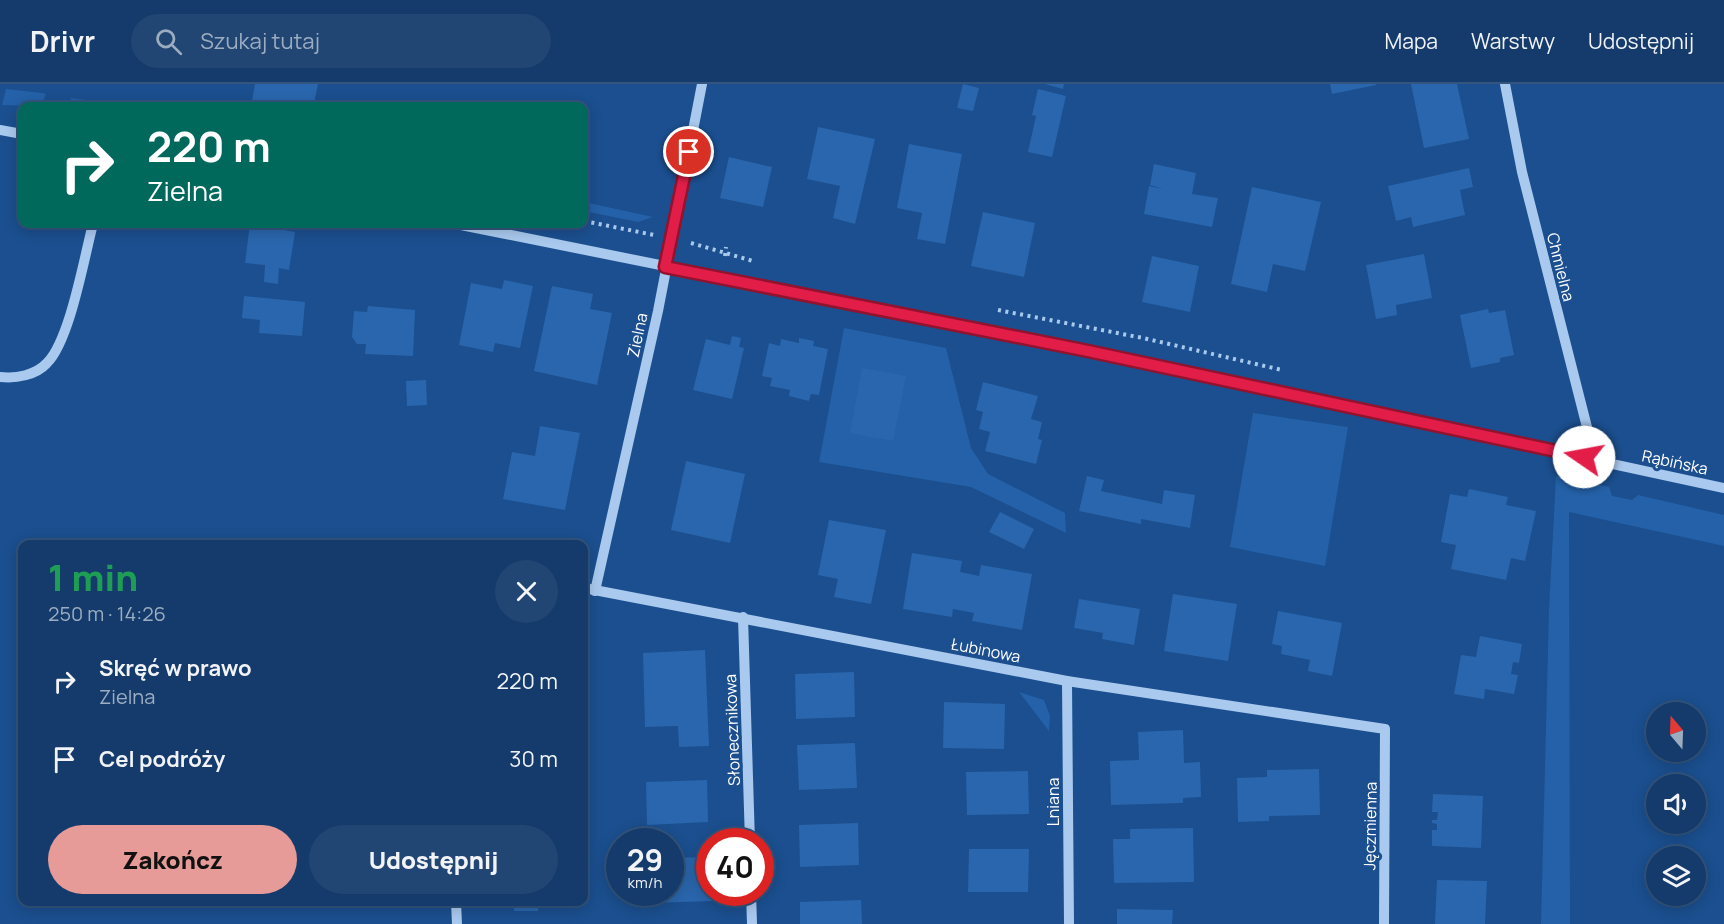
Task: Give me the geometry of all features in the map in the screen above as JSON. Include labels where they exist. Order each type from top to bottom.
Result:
[{"type":"street","name":"Zielna","points":[[595,591],[702,84]]},
{"type":"street","name":"Chmielna","points":[[1505,84],[1521,172],[1588,431],[1584,457]]},
{"type":"street","points":[[0,130],[18,133]]},
{"type":"street","points":[[0,377],[28,375],[47,364],[61,345],[92,228]]},
{"type":"street","name":"Rąbińska","points":[[475,228],[1088,351],[1724,488]]},
{"type":"street","name":"Łubinowa","points":[[588,589],[1067,681],[1385,729]]},
{"type":"street","name":"Słonecznikowa","points":[[743,617],[750,828]]},
{"type":"street","name":"Lniana","points":[[1067,681],[1069,924]]},
{"type":"street","name":"Jęczmienna","points":[[1384,924],[1385,729]]},
{"type":"street","points":[[456,906],[457,924]]},
{"type":"street","points":[[752,906],[752,924]]},
{"type":"shaded area","points":[[6,89],[46,94],[43,102],[18,102],[18,105],[2,105]]},
{"type":"shaded area","points":[[71,98],[100,102],[70,102]]},
{"type":"shaded area","points":[[588,203],[653,217],[638,222],[588,212]]},
{"type":"shaded area","points":[[844,328],[946,348],[971,448],[988,474],[1065,513],[1066,533],[971,487],[819,462]]},
{"type":"shaded area","points":[[1253,413],[1348,427],[1325,566],[1230,547]]},
{"type":"shaded area","points":[[1556,476],[1609,487],[1612,496],[1632,500],[1638,495],[1724,515],[1724,546],[1569,512],[1570,924],[1541,924],[1549,609]]},
{"type":"shaded area","points":[[1019,692],[1044,700],[1050,716],[1049,731]]},
{"type":"building","points":[[255,84],[318,84],[314,102],[299,100],[299,102],[252,102]]},
{"type":"building","points":[[963,84],[979,88],[973,111],[957,108]]},
{"type":"building","points":[[1045,84],[1064,84],[1063,89]]},
{"type":"building","points":[[1330,84],[1376,84],[1376,85],[1332,94]]},
{"type":"building","points":[[1411,84],[1457,84],[1469,139],[1424,148]]},
{"type":"building","points":[[1038,89],[1066,96],[1052,157],[1028,152],[1036,116],[1032,115]]},
{"type":"building","points":[[818,127],[875,139],[855,224],[833,218],[840,186],[807,179]]},
{"type":"building","points":[[909,144],[962,154],[945,244],[917,239],[922,213],[897,208]]},
{"type":"building","points":[[729,157],[772,167],[763,207],[720,198]]},
{"type":"building","points":[[1154,164],[1196,173],[1192,194],[1218,198],[1212,227],[1144,214],[1149,186],[1163,189],[1150,185]]},
{"type":"building","points":[[1469,168],[1473,187],[1460,190],[1465,215],[1413,227],[1411,217],[1396,221],[1388,186]]},
{"type":"building","points":[[1252,187],[1321,202],[1305,271],[1273,264],[1267,292],[1231,284]]},
{"type":"building","points":[[983,212],[1035,223],[1024,277],[971,266]]},
{"type":"building","points":[[249,228],[272,228],[295,232],[289,270],[279,268],[278,284],[264,282],[265,265],[245,263]]},
{"type":"building","points":[[1424,254],[1432,298],[1396,305],[1397,315],[1376,319],[1366,265]]},
{"type":"building","points":[[1152,256],[1199,266],[1190,312],[1142,302]]},
{"type":"building","points":[[504,280],[533,286],[520,348],[495,343],[493,352],[459,345],[471,283],[502,289]]},
{"type":"building","points":[[552,286],[593,294],[590,309],[612,313],[597,385],[534,371]]},
{"type":"building","points":[[244,296],[305,302],[302,336],[259,333],[260,320],[242,318]]},
{"type":"building","points":[[368,306],[415,310],[413,356],[365,354],[366,344],[357,344],[352,337],[354,311],[367,312]]},
{"type":"building","points":[[1488,309],[1489,313],[1505,310],[1514,355],[1500,358],[1500,362],[1471,368],[1460,315]]},
{"type":"building","points":[[732,336],[741,338],[739,347],[744,348],[732,399],[693,390],[706,339],[730,345]]},
{"type":"building","points":[[799,338],[814,341],[813,346],[828,349],[819,395],[811,394],[809,401],[789,396],[790,390],[770,386],[772,378],[762,376],[769,343],[780,346],[781,339],[799,343]]},
{"type":"building","points":[[862,368],[906,376],[893,441],[850,433]]},
{"type":"building","points":[[426,380],[427,405],[407,406],[406,381]]},
{"type":"building","points":[[983,382],[1038,396],[1031,419],[1042,422],[1038,439],[1042,440],[1036,464],[985,451],[990,432],[979,429],[983,412],[976,410]]},
{"type":"building","points":[[540,426],[580,433],[565,510],[503,499],[512,452],[535,456]]},
{"type":"building","points":[[686,461],[745,474],[730,543],[671,530]]},
{"type":"building","points":[[1087,476],[1104,480],[1101,491],[1162,504],[1164,490],[1195,495],[1190,528],[1141,519],[1141,524],[1079,511]]},
{"type":"building","points":[[1469,489],[1508,497],[1506,505],[1536,511],[1525,561],[1511,558],[1506,580],[1451,569],[1456,545],[1441,542],[1450,494],[1467,497]]},
{"type":"building","points":[[1000,512],[1034,529],[1024,549],[989,532]]},
{"type":"building","points":[[829,520],[886,530],[871,604],[834,597],[838,579],[818,575]]},
{"type":"building","points":[[912,553],[962,561],[960,572],[979,576],[981,565],[1032,574],[1022,630],[972,621],[974,613],[953,609],[952,617],[903,609]]},
{"type":"building","points":[[1173,594],[1237,604],[1228,661],[1164,651]]},
{"type":"building","points":[[1079,599],[1140,609],[1134,645],[1102,639],[1103,633],[1074,628]]},
{"type":"building","points":[[1278,611],[1342,623],[1332,676],[1308,671],[1310,660],[1281,654],[1282,646],[1272,644]]},
{"type":"building","points":[[1480,636],[1522,644],[1519,663],[1513,662],[1511,674],[1518,675],[1514,694],[1485,689],[1484,699],[1454,694],[1461,655],[1476,657]]},
{"type":"building","points":[[705,650],[709,746],[679,747],[678,726],[645,727],[643,653]]},
{"type":"building","points":[[854,672],[855,717],[796,719],[795,674]]},
{"type":"building","points":[[944,702],[1005,704],[1004,749],[943,748]]},
{"type":"building","points":[[1183,730],[1184,763],[1200,762],[1201,797],[1183,798],[1183,803],[1111,805],[1110,761],[1139,760],[1138,732]]},
{"type":"building","points":[[855,743],[857,788],[799,790],[797,745]]},
{"type":"building","points":[[1319,769],[1320,815],[1269,816],[1269,821],[1238,822],[1237,778],[1267,777],[1267,770]]},
{"type":"building","points":[[1028,771],[1029,814],[967,815],[966,772]]},
{"type":"building","points":[[707,780],[708,822],[647,825],[646,782]]},
{"type":"building","points":[[1433,794],[1483,796],[1481,848],[1432,846],[1432,830],[1437,830],[1437,824],[1432,823],[1432,820],[1437,820],[1438,812],[1432,812]]},
{"type":"building","points":[[858,823],[859,865],[800,867],[799,825]]},
{"type":"building","points":[[1193,828],[1194,882],[1114,883],[1113,839],[1130,839],[1130,829]]},
{"type":"building","points":[[969,849],[1029,849],[1028,892],[968,892]]},
{"type":"building","points":[[696,857],[696,902],[684,902],[684,858]]},
{"type":"building","points":[[1437,880],[1487,881],[1485,924],[1435,924]]},
{"type":"building","points":[[861,900],[862,924],[800,924],[800,902]]},
{"type":"building","points":[[494,906],[556,906],[538,907],[538,911],[514,911],[514,907],[494,908]]},
{"type":"building","points":[[1117,909],[1173,910],[1172,924],[1117,924]]},
{"type":"route","points":[[689,152],[665,267],[722,276],[1088,351],[1584,457]]}]
